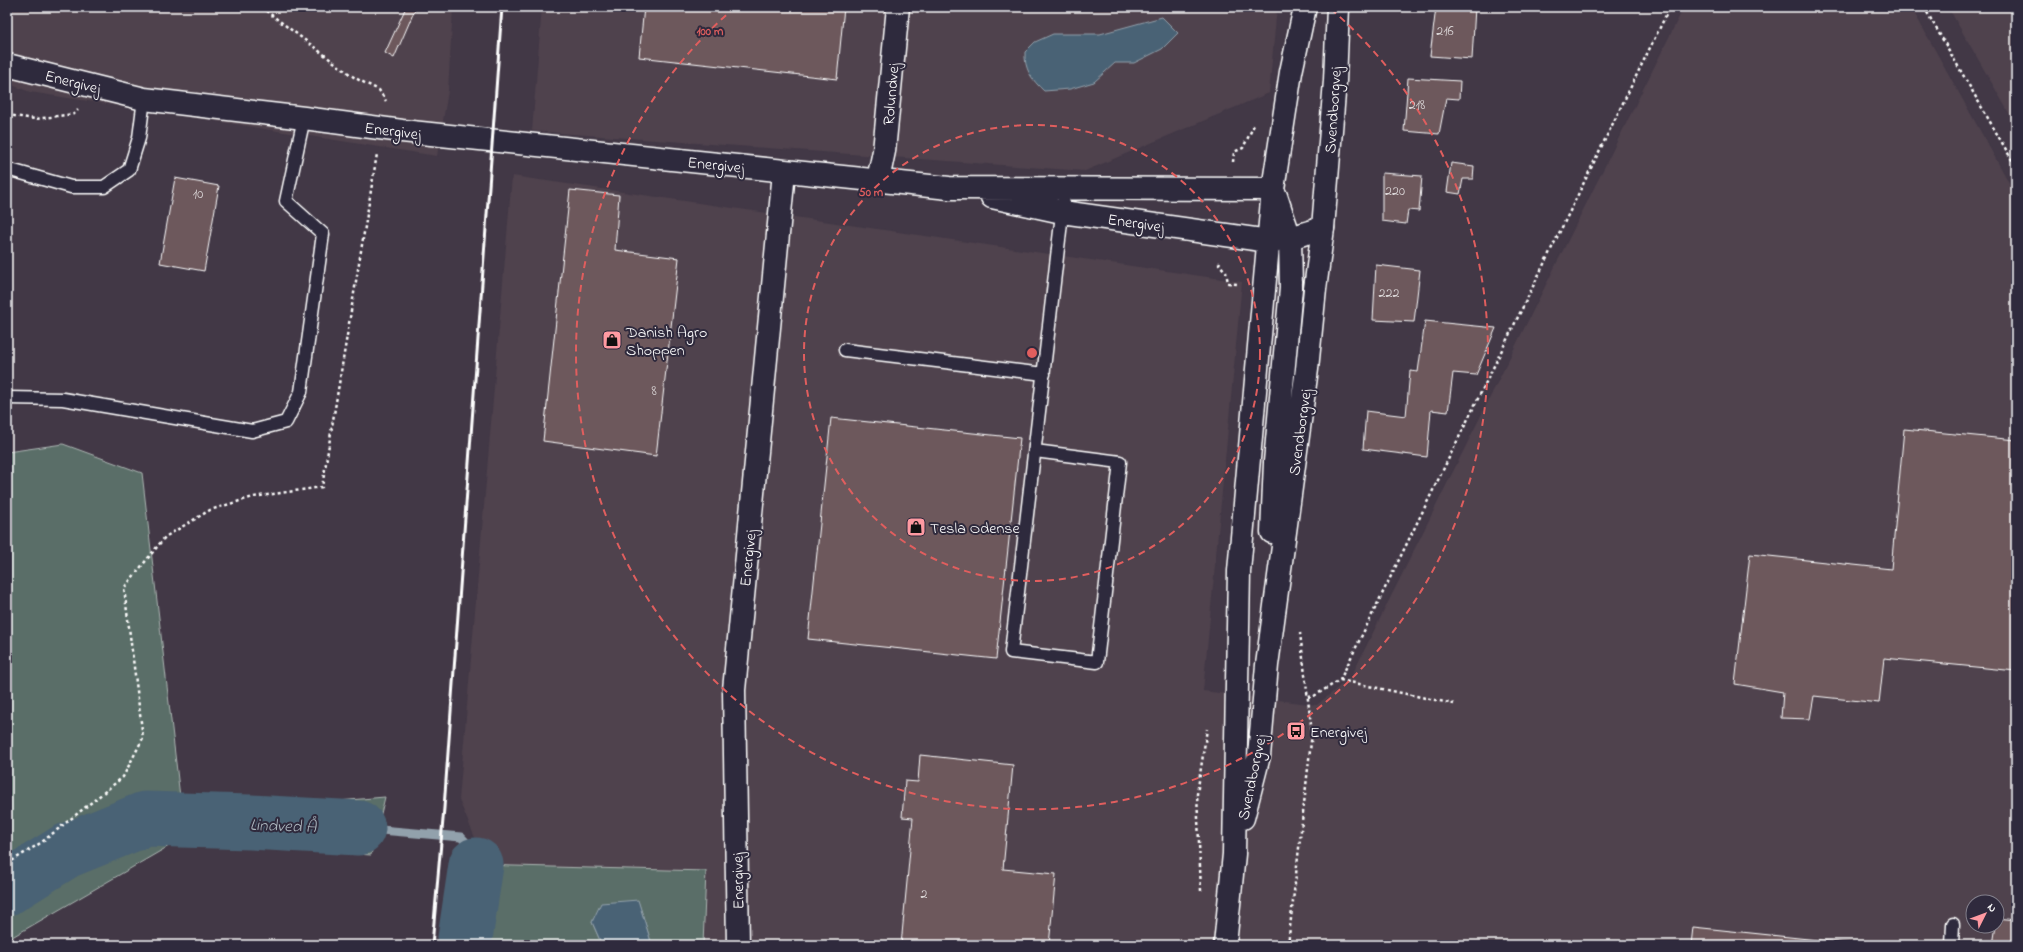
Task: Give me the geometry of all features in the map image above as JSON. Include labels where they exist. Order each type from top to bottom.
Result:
[{"type":"street","name":"Rolundvej","points":[[878,180],[884,151],[898,7]]},
{"type":"street","name":"Svendborgvej","points":[[1225,945],[1234,854],[1239,571],[1263,287],[1273,189],[1291,72],[1305,7]]},
{"type":"street","name":"Svendborgvej","points":[[1234,854],[1259,756],[1266,665],[1307,369],[1323,228],[1335,81],[1338,7]]},
{"type":"street","name":"Energivej","points":[[7,65],[144,99],[392,130],[949,188],[1062,212],[1269,240],[1290,238],[1323,228]]},
{"type":"street","name":"Energivej","points":[[738,945],[734,690],[784,172]]},
{"type":"street","name":"Energivej","points":[[949,188],[1273,189]]},
{"type":"street","points":[[1266,665],[1275,462],[1291,288],[1290,238],[1273,189]]},
{"type":"lane","points":[[7,170],[71,188],[104,187],[129,170],[139,138],[144,99]]},
{"type":"lane","points":[[7,398],[62,399],[252,431],[286,422],[301,392],[323,234],[286,201],[304,118]]},
{"type":"lane","points":[[1035,451],[1120,462],[1097,662],[1012,652],[1065,188]]},
{"type":"lane","points":[[845,350],[1044,374]]},
{"type":"lane","points":[[1952,945],[1953,924]]},
{"type":"path","points":[[7,864],[42,842],[123,777],[143,738],[124,588],[166,537],[210,510],[246,499],[322,487],[392,130],[379,90],[355,78],[261,7]]},
{"type":"path","points":[[1288,945],[1312,733],[1308,697],[1314,696],[1340,680],[1670,7]]},
{"type":"path","points":[[1924,7],[2016,167]]},
{"type":"path","points":[[7,115],[36,120],[74,114],[102,88]]},
{"type":"path","points":[[1340,680],[1454,704]]},
{"type":"shaded area","points":[[7,7],[453,7],[448,91],[437,156],[30,92],[7,83]]},
{"type":"shaded area","points":[[542,7],[1277,7],[1269,93],[1085,171],[532,131]]},
{"type":"shaded area","points":[[1684,7],[1911,7],[2016,195],[2016,945],[489,945],[487,866],[459,800],[512,176],[1242,282],[1203,691],[1317,705],[1351,677]]},
{"type":"shaded area","points":[[1948,7],[2016,7],[2016,125]]},
{"type":"green space","points":[[63,444],[142,473],[182,814],[385,797],[371,855],[176,842],[7,940],[7,452]]},
{"type":"green space","points":[[476,865],[706,871],[703,945],[652,945],[638,901],[592,922],[602,945],[464,945]]},
{"type":"water","points":[[1162,17],[1178,33],[1162,49],[1134,63],[1115,63],[1094,82],[1070,89],[1044,91],[1032,78],[1027,69],[1025,52],[1035,42],[1053,34],[1100,34]]},
{"type":"water","points":[[638,900],[652,945],[602,945],[592,922],[601,903]]},
{"type":"building","points":[[406,7],[416,7],[394,58],[385,53]]},
{"type":"building","points":[[644,7],[844,7],[837,79],[639,57]]},
{"type":"building","points":[[1436,7],[1475,7],[1472,59],[1430,56]]},
{"type":"building","points":[[1408,78],[1460,81],[1459,99],[1446,98],[1439,134],[1404,131]]},
{"type":"building","points":[[1451,163],[1474,166],[1473,179],[1463,179],[1460,194],[1447,192]]},
{"type":"building","points":[[1382,173],[1422,176],[1419,211],[1408,210],[1406,224],[1382,221]]},
{"type":"building","points":[[175,178],[219,186],[204,271],[160,263]]},
{"type":"building","points":[[570,190],[619,195],[615,250],[679,258],[656,456],[543,441]]},
{"type":"building","points":[[1376,265],[1420,270],[1414,322],[1373,320]]},
{"type":"building","points":[[1425,321],[1496,328],[1476,375],[1453,373],[1448,412],[1431,410],[1427,457],[1363,449],[1366,411],[1406,416],[1410,371],[1418,372]]},
{"type":"building","points":[[831,418],[1020,438],[996,659],[808,639]]},
{"type":"building","points":[[1904,429],[2016,440],[2016,671],[1884,658],[1879,703],[1814,696],[1810,719],[1781,718],[1783,692],[1735,684],[1750,554],[1891,569]]},
{"type":"building","points":[[920,755],[1013,765],[1003,869],[1056,874],[1049,945],[901,945],[913,818],[902,817],[905,781],[918,782]]},
{"type":"building","points":[[2005,920],[2016,921],[2016,945],[1993,945],[1995,934],[2005,934]]},
{"type":"building","points":[[1693,927],[1866,945],[1691,945]]},
{"type":"waterway","name":"Lindved Å","points":[[7,888],[66,851],[145,819],[251,822],[358,828]]},
{"type":"waterway","name":"Lindved Å","points":[[358,828],[461,837],[477,854],[476,865]]},
{"type":"waterway","name":"Lindved Å","points":[[464,945],[476,865]]},
{"type":"railway","points":[[432,945],[444,808],[502,7]]},
{"type":"place","name":"Danish Agro Shoppen","points":[[612,340]]},
{"type":"place","name":"Tesla Odense","points":[[916,527]]},
{"type":"place","name":"Energivej","points":[[1296,731]]}]
